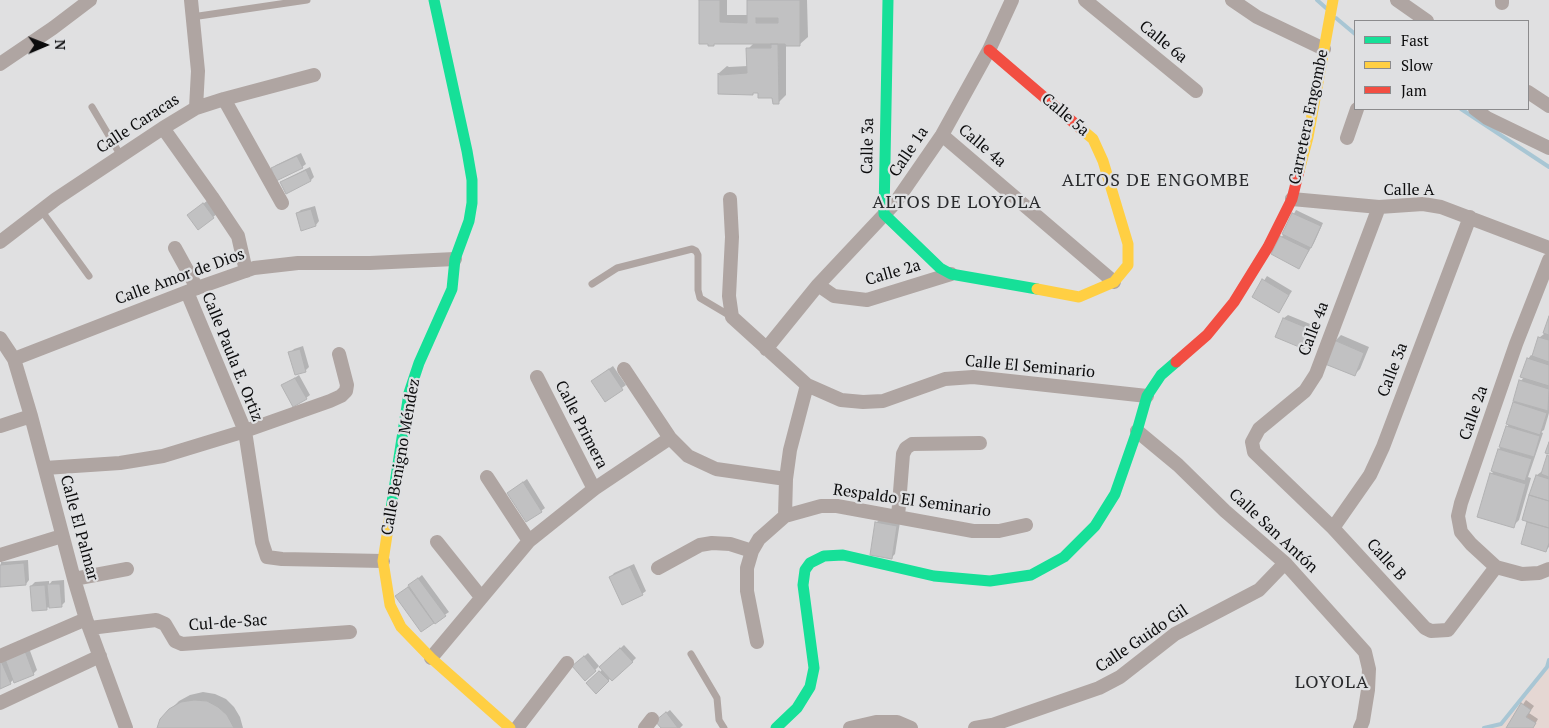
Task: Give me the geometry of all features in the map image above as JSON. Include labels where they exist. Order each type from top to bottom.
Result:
[{"type":"street","points":[[0,64],[90,0]]},
{"type":"street","points":[[191,0],[198,71],[196,108]]},
{"type":"street","name":"Calle Benigno Méndez","points":[[434,0],[472,180],[472,203],[469,221],[455,259],[452,289],[419,363],[409,393],[383,561],[390,605],[401,627],[431,658],[510,728]]},
{"type":"street","name":"Calle 3a","points":[[884,214],[888,0]]},
{"type":"street","name":"Calle 1a","points":[[766,349],[818,284],[895,203],[942,135],[989,50],[1012,0]]},
{"type":"street","name":"Calle 6a","points":[[1085,0],[1196,91]]},
{"type":"street","points":[[1232,0],[1257,17],[1324,49]]},
{"type":"street","name":"Carretera Engombe","points":[[776,728],[797,708],[810,687],[814,668],[803,585],[805,570],[810,563],[824,556],[844,555],[934,576],[990,581],[1031,575],[1064,557],[1095,526],[1115,494],[1147,396],[1161,375],[1206,335],[1234,302],[1268,247],[1292,199],[1308,137],[1333,0]]},
{"type":"street","points":[[1398,0],[1426,20]]},
{"type":"street","name":"Calle 5a","points":[[989,50],[1093,139],[1103,161],[1128,244],[1128,265],[1114,282]]},
{"type":"street","name":"Calle Caracas","points":[[0,242],[41,210],[196,108],[314,75]]},
{"type":"street","points":[[1529,93],[1546,102]]},
{"type":"street","points":[[224,99],[282,202]]},
{"type":"street","points":[[1347,138],[1357,110]]},
{"type":"street","points":[[1476,110],[1487,118],[1549,148]]},
{"type":"street","points":[[163,128],[238,236],[246,271]]},
{"type":"street","name":"Calle 4a","points":[[942,135],[1114,282]]},
{"type":"street","points":[[730,199],[732,237],[729,296],[732,317]]},
{"type":"street","name":"Calle A","points":[[1292,199],[1379,207],[1423,204],[1441,207],[1549,248]]},
{"type":"street","name":"Calle 4a","points":[[1252,442],[1259,429],[1305,391],[1316,374],[1379,207]]},
{"type":"street","points":[[884,214],[940,268],[951,274],[1079,296],[1114,282]]},
{"type":"street","name":"Calle 3a","points":[[1334,528],[1370,475],[1383,447],[1470,217]]},
{"type":"street","name":"Calle Paula E. Ortiz","points":[[175,248],[245,431],[262,542],[267,557],[383,561]]},
{"type":"street","name":"Calle Amor de Dios","points":[[14,359],[246,271],[298,263],[370,263],[455,259]]},
{"type":"street","name":"Calle 2a","points":[[1496,567],[1461,532],[1458,516],[1516,344],[1549,260]]},
{"type":"street","name":"Calle 2a","points":[[818,284],[834,296],[867,300],[951,274]]},
{"type":"street","name":"Calle El Seminario","points":[[732,317],[807,385],[841,400],[883,401],[945,378],[973,377],[1147,396]]},
{"type":"street","name":"Calle El Palmar","points":[[0,338],[14,359],[74,579],[88,624],[126,728]]},
{"type":"street","points":[[45,468],[141,460],[172,454],[245,431],[341,396],[346,391],[347,385],[339,354]]},
{"type":"street","points":[[624,369],[670,438],[688,456],[716,469],[786,479]]},
{"type":"street","name":"Calle Primera","points":[[537,377],[594,489]]},
{"type":"street","points":[[786,516],[786,479],[790,450],[807,385]]},
{"type":"street","points":[[0,426],[30,416]]},
{"type":"street","name":"Calle San Antón","points":[[1137,431],[1178,465],[1225,512],[1285,563],[1365,652],[1369,669],[1368,690],[1364,721],[1360,728]]},
{"type":"street","points":[[431,658],[529,541],[594,489],[670,438]]},
{"type":"street","name":"Calle B","points":[[1252,442],[1254,452],[1334,528],[1430,632],[1448,630],[1496,567]]},
{"type":"street","points":[[898,517],[903,454],[906,448],[912,444],[980,443]]},
{"type":"street","points":[[487,477],[529,541]]},
{"type":"street","name":"Respaldo El Seminario","points":[[757,642],[747,591],[747,568],[752,551],[759,539],[786,516],[821,506],[855,509],[973,531],[999,531],[1026,525]]},
{"type":"street","points":[[0,555],[62,536]]},
{"type":"street","points":[[437,542],[481,597]]},
{"type":"street","points":[[658,568],[700,545],[712,543],[730,544],[752,551]]},
{"type":"street","name":"Calle Guido Gil","points":[[976,728],[992,725],[1099,688],[1120,677],[1175,634],[1259,590],[1285,563]]},
{"type":"street","points":[[1496,567],[1522,574],[1539,573],[1549,569]]},
{"type":"street","points":[[74,579],[127,569]]},
{"type":"street","name":"Cul-de-Sac","points":[[88,624],[156,620],[166,624],[175,641],[182,644],[350,632]]},
{"type":"street","points":[[0,656],[88,624]]},
{"type":"street","points":[[0,703],[100,656]]},
{"type":"street","points":[[517,728],[568,664]]},
{"type":"street","points":[[850,728],[860,724],[897,722],[911,728]]},
{"type":"lane","points":[[192,17],[307,0]]},
{"type":"lane","points":[[92,107],[121,156]]},
{"type":"lane","points":[[41,210],[89,276]]},
{"type":"lane","points":[[592,284],[617,268],[692,249],[698,255],[698,290],[700,298],[732,317]]},
{"type":"lane","points":[[691,654],[717,698],[719,720],[724,728]]},
{"type":"shaded area","points":[[1549,660],[1549,728],[1484,728],[1501,724],[1547,667]]},
{"type":"building","points":[[699,0],[720,0],[720,22],[747,23],[747,0],[800,0],[800,46],[786,46],[785,44],[714,44],[714,46],[708,46],[708,44],[699,44]],"holes":[[[756,18],[778,18],[778,23],[756,23]]]},
{"type":"building","points":[[771,44],[778,44],[779,104],[773,104],[772,98],[758,98],[758,93],[753,93],[753,95],[718,94],[718,73],[720,75],[747,73],[746,48],[771,48]]},
{"type":"building","points":[[297,156],[303,168],[276,181],[271,168]]},
{"type":"building","points":[[306,170],[311,181],[286,194],[280,182]]},
{"type":"building","points":[[203,203],[214,218],[198,230],[187,215]]},
{"type":"building","points":[[311,209],[316,226],[301,231],[296,213]]},
{"type":"building","points":[[1292,213],[1321,226],[1311,248],[1282,234]]},
{"type":"building","points":[[1280,236],[1309,250],[1299,269],[1271,254]]},
{"type":"building","points":[[1262,279],[1289,295],[1279,313],[1252,297]]},
{"type":"building","points":[[1549,316],[1549,335],[1543,333]]},
{"type":"building","points":[[1283,318],[1312,330],[1304,349],[1275,337]]},
{"type":"building","points":[[1538,337],[1549,340],[1549,362],[1532,356]]},
{"type":"building","points":[[1334,340],[1364,353],[1355,376],[1325,364]]},
{"type":"building","points":[[300,349],[306,372],[295,375],[288,352]]},
{"type":"building","points":[[1527,358],[1549,365],[1549,386],[1520,377]]},
{"type":"building","points":[[609,369],[623,390],[605,402],[591,381]]},
{"type":"building","points":[[295,378],[307,399],[293,407],[281,385]]},
{"type":"building","points":[[1519,380],[1549,389],[1548,411],[1513,401]]},
{"type":"building","points":[[1513,402],[1547,413],[1540,435],[1506,424]]},
{"type":"building","points":[[1506,426],[1540,436],[1534,457],[1499,447]]},
{"type":"building","points":[[1549,442],[1549,454],[1545,453]]},
{"type":"building","points":[[1498,449],[1532,459],[1525,481],[1491,471]]},
{"type":"building","points":[[1547,455],[1549,456],[1549,477],[1541,474]]},
{"type":"building","points":[[1490,473],[1526,484],[1514,528],[1477,517]]},
{"type":"building","points":[[1536,475],[1549,479],[1549,501],[1529,495]]},
{"type":"building","points":[[523,482],[542,512],[526,522],[507,493]]},
{"type":"building","points":[[1529,495],[1549,501],[1549,528],[1522,520]]},
{"type":"building","points":[[875,522],[897,526],[892,559],[870,555]]},
{"type":"building","points":[[1527,522],[1549,528],[1549,543],[1546,552],[1521,544]]},
{"type":"building","points":[[24,563],[26,585],[0,587],[0,565]]},
{"type":"building","points":[[630,567],[643,595],[622,605],[609,577]]},
{"type":"building","points":[[418,578],[446,616],[435,624],[408,585]]},
{"type":"building","points":[[47,584],[60,584],[62,607],[49,608]]},
{"type":"building","points":[[45,585],[47,610],[32,611],[30,586]]},
{"type":"building","points":[[408,587],[434,623],[421,632],[395,596]]},
{"type":"building","points":[[620,648],[633,662],[612,681],[599,667]]},
{"type":"building","points":[[25,651],[34,675],[14,683],[5,659]]},
{"type":"building","points":[[584,656],[596,671],[585,681],[572,666]]},
{"type":"building","points":[[0,661],[11,684],[0,689]]},
{"type":"building","points":[[599,671],[609,681],[596,694],[586,683]]},
{"type":"building","points":[[207,701],[218,707],[227,715],[234,728],[157,728],[160,719],[169,709],[181,702]]},
{"type":"building","points":[[1521,703],[1531,710],[1526,717],[1536,723],[1533,728],[1506,728]]},
{"type":"building","points":[[666,712],[678,728],[661,728],[655,721]]},
{"type":"waterway","points":[[1317,0],[1326,8]]},
{"type":"waterway","points":[[1336,18],[1354,33]]},
{"type":"waterway","points":[[1463,110],[1549,167]]},
{"type":"waterway","points":[[1484,728],[1501,724],[1547,667],[1549,660]]},
{"type":"traffic: fast","points":[[391,509],[409,393],[419,363],[452,289],[455,259],[469,221],[472,203],[472,180],[467,151],[434,0]]},
{"type":"traffic: fast","points":[[888,0],[884,214],[940,268],[951,274],[1037,289]]},
{"type":"traffic: fast","points":[[776,728],[797,708],[810,687],[814,668],[803,585],[805,570],[810,563],[824,556],[843,555],[934,576],[990,581],[1031,575],[1064,557],[1095,526],[1115,494],[1147,396],[1161,375],[1176,362]]},
{"type":"traffic: slow","points":[[1299,171],[1308,137],[1333,0]]},
{"type":"traffic: slow","points":[[1037,289],[1079,297],[1114,282],[1128,265],[1128,244],[1103,161],[1093,139],[1080,128]]},
{"type":"traffic: slow","points":[[391,509],[383,561],[390,605],[401,627],[431,658],[510,728]]},
{"type":"traffic: jam","points":[[989,50],[1080,128]]},
{"type":"traffic: jam","points":[[1176,362],[1207,335],[1234,302],[1268,247],[1292,199],[1299,171]]},
{"type":"district","name":"ALTOS DE ENGOMBE","points":[[1156,181]]},
{"type":"district","name":"ALTOS DE LOYOLA","points":[[957,203]]},
{"type":"district","name":"LOYOLA","points":[[1332,683]]}]
